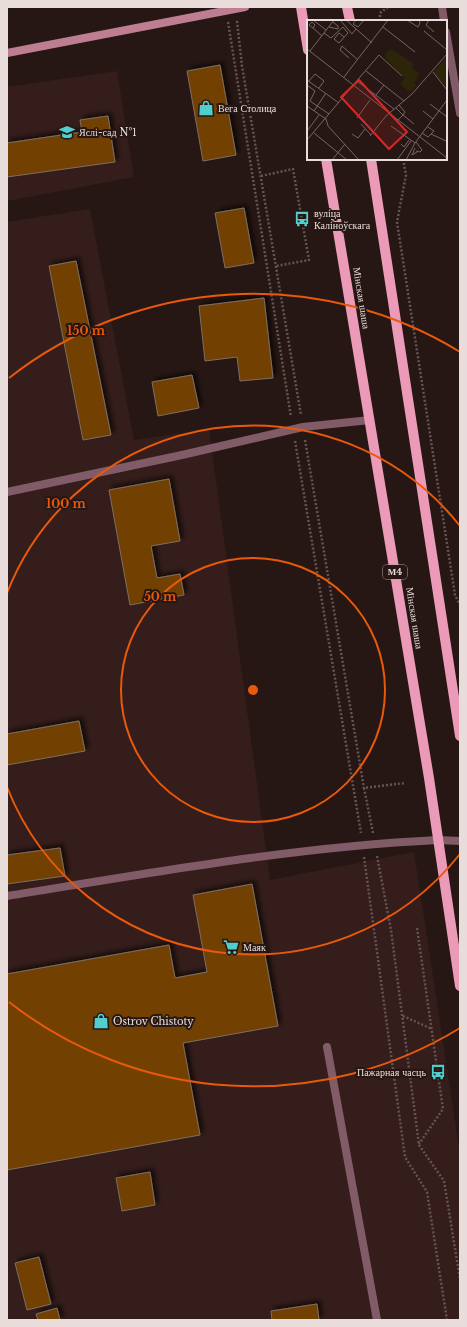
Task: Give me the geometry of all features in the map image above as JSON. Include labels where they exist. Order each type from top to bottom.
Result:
[{"type":"main road","points":[[7,53],[245,7]]},
{"type":"main road","points":[[301,7],[307,44]]},
{"type":"main road","points":[[347,7],[350,20]]},
{"type":"main road","name":"Мінская шаша","points":[[326,160],[429,778],[460,986]]},
{"type":"main road","points":[[371,160],[460,736]]},
{"type":"street","points":[[442,7],[444,20]]},
{"type":"street","points":[[447,38],[460,113]]},
{"type":"street","points":[[7,492],[303,427],[370,420]]},
{"type":"street","points":[[7,896],[242,859],[375,843],[438,840],[460,841]]},
{"type":"street","points":[[327,1047],[377,1320]]},
{"type":"path","points":[[380,20],[380,13],[388,7]]},
{"type":"path","points":[[235,9],[242,66],[364,788],[391,930],[419,1145],[444,1181],[460,1279]]},
{"type":"path","points":[[226,11],[293,430],[362,845],[405,1157],[427,1192],[447,1320]]},
{"type":"path","points":[[403,160],[406,175],[397,222],[454,587],[460,605]]},
{"type":"path","points":[[261,176],[293,169],[309,260],[276,266]]},
{"type":"path","points":[[364,788],[405,783]]},
{"type":"path","points":[[417,928],[443,1109],[419,1145]]},
{"type":"path","points":[[402,1015],[432,1030]]},
{"type":"shaded area","name":"Яслі-сад №1","points":[[117,71],[134,177],[7,201],[7,87]]},
{"type":"shaded area","points":[[90,209],[134,440],[209,429],[270,880],[414,852],[460,1154],[460,1320],[7,1320],[7,222]]},
{"type":"building","points":[[220,65],[236,155],[203,161],[187,71]]},
{"type":"building","points":[[108,116],[115,162],[7,177],[7,143],[82,132],[80,120]]},
{"type":"building","points":[[244,208],[254,263],[225,268],[215,213]]},
{"type":"building","points":[[76,261],[111,435],[83,440],[49,266]]},
{"type":"building","points":[[264,298],[273,378],[240,381],[237,357],[205,361],[199,306]]},
{"type":"building","points":[[192,375],[199,408],[158,416],[152,382]]},
{"type":"building","points":[[169,479],[180,541],[151,546],[157,578],[180,574],[184,595],[130,605],[109,490]]},
{"type":"building","points":[[79,721],[85,751],[7,765],[7,734]]},
{"type":"building","points":[[60,848],[65,876],[7,884],[7,855]]},
{"type":"building","points":[[252,884],[278,1026],[183,1043],[200,1135],[7,1170],[7,974],[169,945],[175,978],[207,972],[193,895]]},
{"type":"building","points":[[150,1172],[155,1205],[122,1211],[116,1178]]},
{"type":"building","points":[[39,1257],[51,1304],[27,1310],[15,1263]]},
{"type":"building","points":[[317,1304],[319,1320],[272,1320],[271,1311]]},
{"type":"building","points":[[57,1308],[60,1320],[38,1320],[36,1314]]},
{"type":"place","name":"Вега Столица","points":[[206,108]]},
{"type":"place","name":"Яслі-сад №1","points":[[67,132]]},
{"type":"place","name":"вуліца Каліноўскага","points":[[302,219]]},
{"type":"place","name":"Маяк","points":[[231,947]]},
{"type":"place","name":"Ostrov Chistoty","points":[[101,1021]]},
{"type":"place","name":"Пажарная часць","points":[[438,1072]]}]
